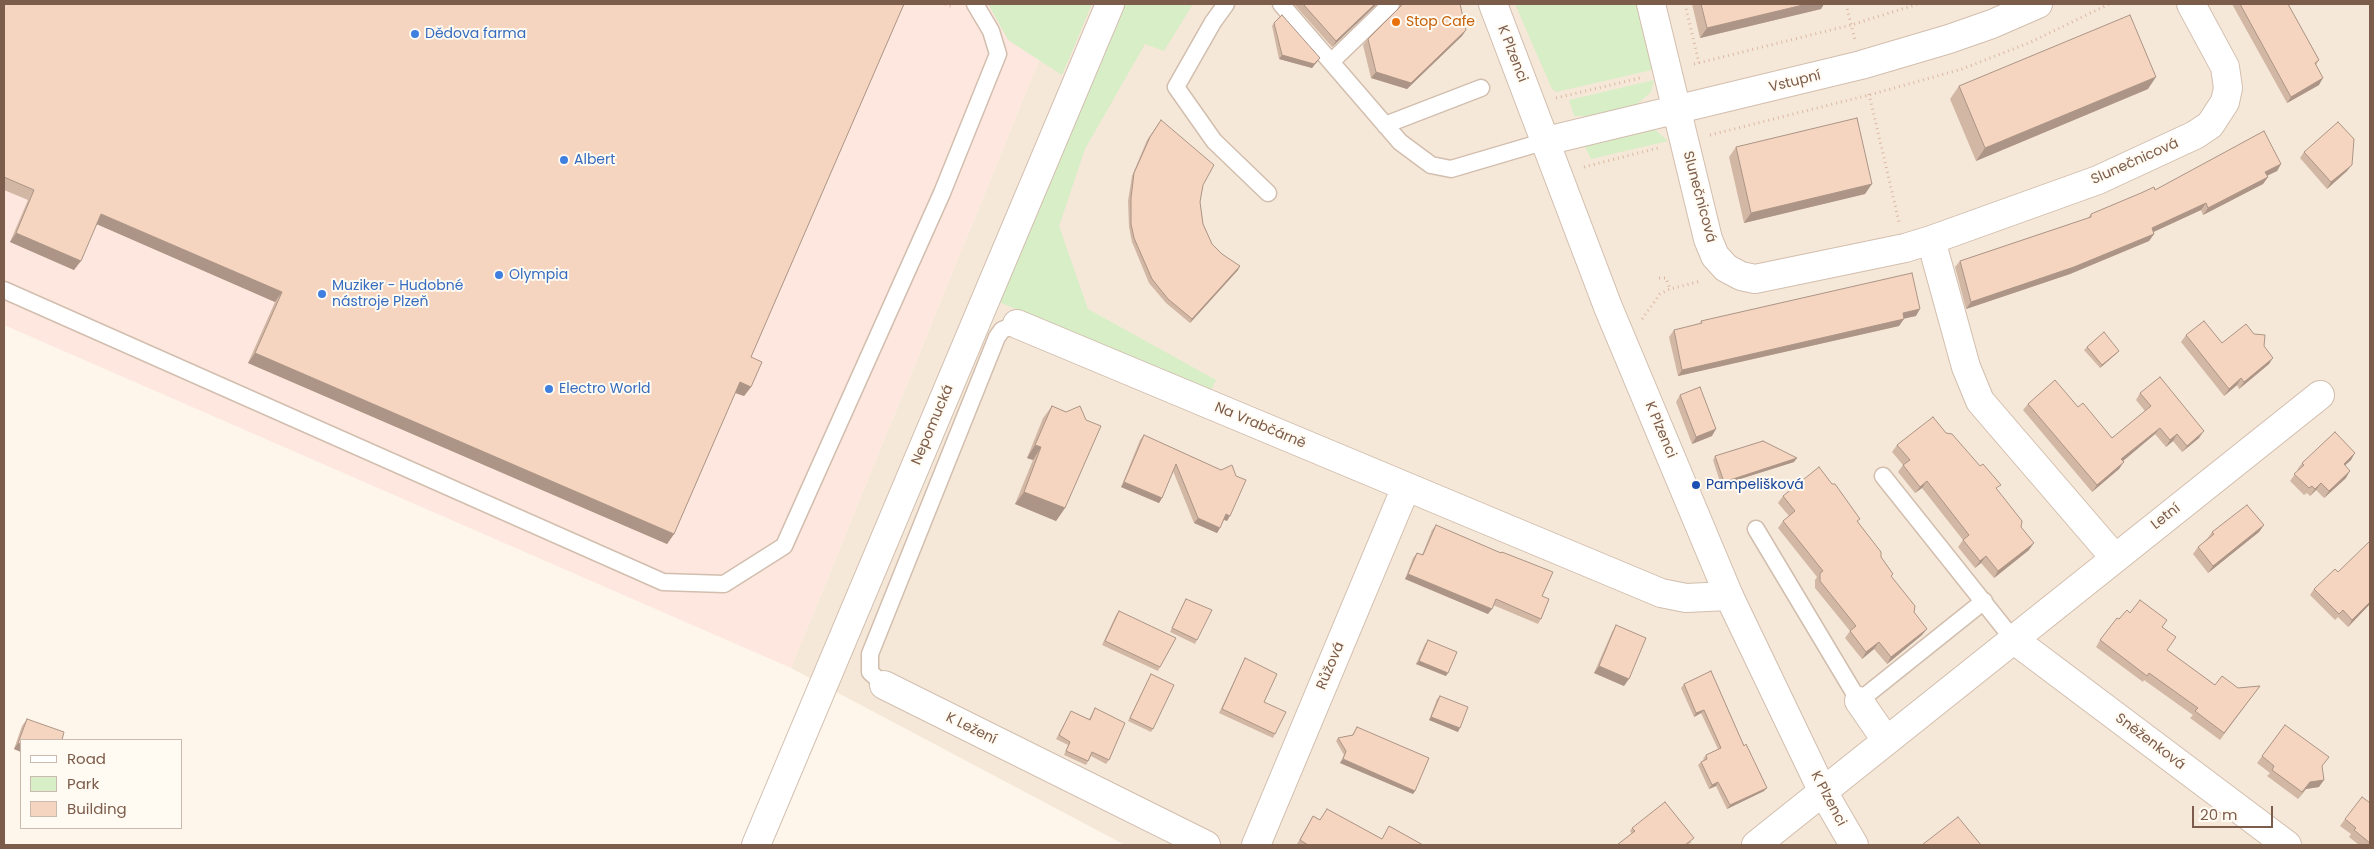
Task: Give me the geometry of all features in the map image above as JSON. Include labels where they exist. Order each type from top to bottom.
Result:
[{"type":"street","name":"Nepomucká","points":[[756,845],[1110,4]]},
{"type":"street","name":"K Plzenci","points":[[1493,4],[1625,346],[1729,596],[1822,790],[1854,845]]},
{"type":"street","name":"Slunečnicová","points":[[1650,4],[1708,239],[1715,256],[1726,268],[1740,276],[1755,279],[1905,248],[1931,240],[2098,180],[2210,125],[2225,102],[2228,88],[2225,67],[2190,4]]},
{"type":"street","name":"Vstupní","points":[[1546,141],[1862,66],[1958,36],[2038,4]]},
{"type":"street","points":[[1931,240],[1966,367],[1980,400],[2115,558]]},
{"type":"street","name":"Na Vrabčárně","points":[[1017,324],[1661,593],[1686,598],[1729,596]]},
{"type":"street","name":"Letní","points":[[1822,790],[2320,395]]},
{"type":"street","name":"Růžová","points":[[1256,845],[1406,487]]},
{"type":"street","name":"Sněženková","points":[[2013,639],[2287,845]]},
{"type":"street","name":"K Ležení","points":[[884,686],[1206,845]]},
{"type":"street","points":[[1859,701],[1886,740]]},
{"type":"street","points":[[1756,845],[1822,790]]},
{"type":"lane","points":[[4,290],[663,582],[724,584],[784,546],[942,193],[998,54],[991,31],[975,4]]},
{"type":"lane","points":[[1226,4],[1212,22],[1176,87],[1214,141],[1268,193]]},
{"type":"lane","points":[[1281,4],[1400,142],[1431,165],[1452,169],[1546,141]]},
{"type":"lane","points":[[1332,62],[1391,4]]},
{"type":"lane","points":[[1385,125],[1481,88]]},
{"type":"lane","name":"Na Vrabčárně","points":[[918,537],[997,337],[1002,330],[1017,324]]},
{"type":"lane","points":[[1883,476],[2013,639]]},
{"type":"lane","points":[[890,527],[918,537]]},
{"type":"lane","points":[[1756,529],[1859,701],[1984,601]]},
{"type":"lane","name":"K Ležení","points":[[884,686],[870,672],[870,654],[918,537]]},
{"type":"path","points":[[1685,4],[1699,63]]},
{"type":"path","points":[[1846,4],[1905,248]]},
{"type":"path","points":[[1531,104],[1851,25],[1918,4]]},
{"type":"path","points":[[1625,346],[1660,294],[1670,289],[1697,283],[1726,268]]},
{"type":"path","points":[[1659,278],[1666,278],[1670,289]]},
{"type":"shaded area","name":"Olympia","points":[[4,4],[1062,4],[791,668],[4,325]]},
{"type":"shaded area","points":[[1062,4],[2370,4],[2370,845],[1125,845],[791,668]]},
{"type":"green space","points":[[988,4],[1092,4],[1062,75],[1008,40]]},
{"type":"green space","points":[[1124,4],[1193,4],[1164,51],[1145,44],[1085,149],[1059,226],[1088,309],[1216,380],[1211,390],[999,302]]},
{"type":"green space","points":[[1515,4],[1636,4],[1652,70],[1556,92],[1552,89]]},
{"type":"green space","points":[[1654,80],[1651,92],[1636,105],[1588,116],[1574,116],[1569,100]]},
{"type":"green space","points":[[1653,128],[1668,141],[1591,159],[1585,147],[1591,142]]},
{"type":"building","name":"Olympia","points":[[4,4],[904,4],[751,357],[762,362],[751,387],[740,382],[674,534],[255,353],[282,292],[101,214],[81,261],[16,233],[34,190],[4,177]]},
{"type":"building","points":[[1303,4],[1375,4],[1336,41]]},
{"type":"building","points":[[1403,4],[1460,4],[1466,30],[1411,83],[1376,72],[1368,39]]},
{"type":"building","points":[[1701,4],[1807,4],[1707,28]]},
{"type":"building","points":[[2240,4],[2288,4],[2319,60],[2315,63],[2323,78],[2291,97]]},
{"type":"building","points":[[1282,15],[1320,58],[1314,64],[1282,55],[1274,23]]},
{"type":"building","points":[[2130,15],[2156,77],[1985,148],[1959,86]]},
{"type":"building","points":[[1857,118],[1872,184],[1751,213],[1736,147]]},
{"type":"building","points":[[1161,120],[1214,165],[1203,185],[1200,202],[1203,224],[1212,244],[1222,254],[1240,266],[1192,319],[1168,299],[1152,279],[1134,238],[1131,224],[1131,198],[1134,173],[1150,137]]},
{"type":"building","points":[[2338,122],[2354,139],[2352,165],[2331,182],[2304,152]]},
{"type":"building","points":[[2264,131],[2281,164],[2265,172],[2268,177],[2208,208],[2206,203],[2152,228],[2154,234],[2074,267],[1971,302],[1960,261],[2091,217],[2091,214],[2154,187],[2155,190]]},
{"type":"building","points":[[1912,273],[1920,309],[1903,313],[1904,319],[1682,370],[1674,330],[1702,323],[1701,321]]},
{"type":"building","points":[[2204,321],[2222,343],[2246,324],[2254,334],[2265,335],[2264,346],[2273,358],[2244,382],[2241,378],[2229,389],[2186,335]]},
{"type":"building","points":[[2104,332],[2119,351],[2102,365],[2087,347]]},
{"type":"building","points":[[2160,377],[2204,431],[2187,446],[2177,434],[2170,440],[2160,428],[2121,459],[2124,462],[2097,485],[2028,404],[2055,380],[2078,407],[2083,403],[2112,438],[2151,406],[2140,393]]},
{"type":"building","points":[[1700,387],[1716,429],[1696,437],[1680,395]]},
{"type":"building","points":[[1052,406],[1066,412],[1080,406],[1086,420],[1101,426],[1065,508],[1024,492],[1041,447],[1035,445]]},
{"type":"building","points":[[1933,417],[1946,433],[1952,434],[1980,466],[1983,464],[2001,485],[1996,488],[2022,521],[2021,527],[2034,543],[1998,571],[1986,556],[1980,561],[1963,540],[1969,535],[1927,481],[1920,487],[1903,465],[1910,460],[1897,445]]},
{"type":"building","points":[[2335,432],[2355,453],[2344,464],[2350,471],[2329,491],[2321,483],[2315,489],[2312,486],[2309,488],[2294,474],[2304,465],[2302,463]]},
{"type":"building","points":[[1144,435],[1221,470],[1232,465],[1236,476],[1246,480],[1230,516],[1226,514],[1220,528],[1198,518],[1176,464],[1162,498],[1124,482]]},
{"type":"building","points":[[1763,441],[1797,458],[1724,482],[1715,456]]},
{"type":"building","points":[[1819,467],[1832,484],[1835,484],[1860,519],[1857,521],[1881,552],[1881,557],[1893,574],[1891,576],[1915,606],[1914,612],[1927,629],[1891,657],[1879,642],[1866,652],[1850,631],[1856,626],[1820,581],[1820,573],[1823,571],[1783,521],[1795,511],[1783,496]]},
{"type":"building","points":[[2247,505],[2264,525],[2213,566],[2198,547],[2214,534],[2212,532]]},
{"type":"building","points":[[1436,525],[1501,553],[1553,572],[1542,596],[1549,599],[1541,619],[1496,599],[1492,609],[1408,574],[1417,553],[1423,555]]},
{"type":"building","points":[[2370,541],[2370,602],[2352,620],[2343,610],[2339,614],[2314,589],[2335,569],[2338,572]]},
{"type":"building","points":[[1186,599],[1212,610],[1197,640],[1172,628]]},
{"type":"building","points":[[2140,600],[2167,620],[2162,627],[2176,637],[2167,650],[2215,685],[2222,676],[2238,688],[2260,686],[2224,733],[2195,711],[2198,708],[2149,673],[2147,676],[2100,640],[2117,618],[2119,619],[2127,610],[2130,613]]},
{"type":"building","points":[[1119,611],[1176,638],[1160,667],[1105,641]]},
{"type":"building","points":[[1616,625],[1646,638],[1629,679],[1599,666]]},
{"type":"building","points":[[1428,640],[1457,652],[1448,673],[1419,661]]},
{"type":"building","points":[[1245,658],[1277,674],[1264,702],[1286,712],[1275,734],[1222,709]]},
{"type":"building","points":[[1711,671],[1744,746],[1746,744],[1767,788],[1730,805],[1718,782],[1712,785],[1701,762],[1707,759],[1706,755],[1721,748],[1704,710],[1696,713],[1684,684]]},
{"type":"building","points":[[1151,674],[1174,685],[1153,729],[1130,718]]},
{"type":"building","points":[[1440,696],[1468,707],[1460,728],[1431,717]]},
{"type":"building","points":[[1095,708],[1125,723],[1109,760],[1092,752],[1088,761],[1066,751],[1070,742],[1059,735],[1071,711],[1090,720]]},
{"type":"building","points":[[27,719],[64,732],[62,739],[20,739],[20,744],[18,743]]},
{"type":"building","points":[[2285,725],[2329,757],[2322,766],[2324,780],[2310,782],[2302,792],[2272,770],[2274,766],[2262,756]]},
{"type":"building","points":[[1357,727],[1429,758],[1415,791],[1343,759],[1346,751],[1338,738],[1353,735]]},
{"type":"building","points":[[2362,797],[2370,803],[2370,843],[2354,830],[2356,828],[2345,819]]},
{"type":"building","points":[[1665,802],[1694,838],[1685,845],[1617,845],[1635,831],[1632,828]]},
{"type":"building","points":[[1327,809],[1382,839],[1389,826],[1423,845],[1308,845],[1300,840],[1313,816],[1320,820]]},
{"type":"building","points":[[1958,817],[1981,845],[1922,845]]},
{"type":"place","name":"Stop Cafe","points":[[1396,22]]},
{"type":"place","name":"Dědova farma","points":[[415,34]]},
{"type":"place","name":"Albert","points":[[564,160]]},
{"type":"place","name":"Olympia","points":[[499,275]]},
{"type":"place","name":"Muziker - Hudobné nástroje Plzeň","points":[[322,294]]},
{"type":"place","name":"Electro World","points":[[549,389]]},
{"type":"place","name":"Pampelišková","points":[[1696,485]]}]
